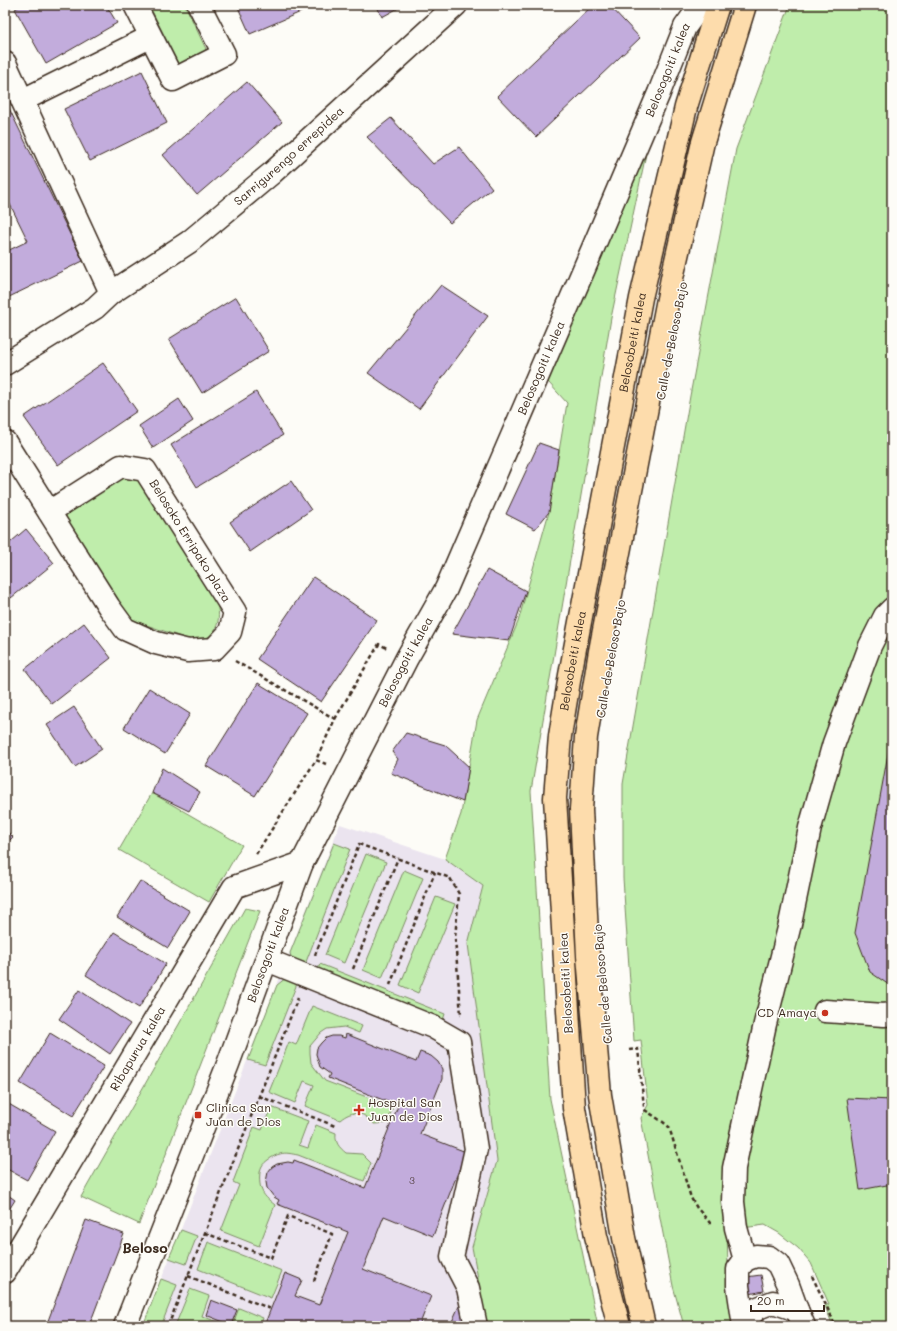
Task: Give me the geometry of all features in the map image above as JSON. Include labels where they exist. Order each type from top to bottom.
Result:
[{"type":"main road","name":"Belosobeiti kalea","points":[[619,1326],[596,1236],[574,1108],[555,798],[560,736],[570,675],[641,298],[686,108],[718,5]]},
{"type":"main road","name":"Belosobeiti kalea","points":[[644,1326],[623,1231],[600,1095],[588,956],[581,809],[586,737],[600,651],[672,278],[703,142],[745,5]]},
{"type":"street","points":[[135,5],[173,80],[224,54],[199,5]]},
{"type":"street","name":"Sarrigurengo errepidea","points":[[5,364],[95,308],[111,293],[189,242],[260,183],[456,5]]},
{"type":"street","name":"Belosogoiti kalea","points":[[125,1326],[207,1120],[302,863],[407,658],[446,589],[659,93],[685,27],[701,5]]},
{"type":"street","points":[[23,100],[150,37]]},
{"type":"street","points":[[5,65],[23,100],[111,293]]},
{"type":"street","points":[[5,442],[109,607],[125,629],[156,643],[188,651],[214,649]]},
{"type":"street","name":"Belosoko Erripako plaza","points":[[49,512],[121,466],[145,470],[235,612],[230,632],[214,649]]},
{"type":"street","points":[[745,1260],[736,1228],[733,1202],[734,1168],[764,1031],[790,924],[810,828],[834,743],[870,646],[885,616],[892,609]]},
{"type":"street","points":[[234,887],[302,863]]},
{"type":"street","name":"Ribapurua kalea","points":[[5,1272],[234,887]]},
{"type":"street","points":[[267,960],[308,975],[433,1027],[459,1042],[476,1148],[452,1257],[468,1288],[476,1326]]},
{"type":"street","points":[[825,1011],[884,1015],[892,1014]]},
{"type":"street","points":[[744,1324],[738,1286],[738,1268],[745,1260],[756,1256],[769,1257],[778,1264],[788,1285],[800,1318]]},
{"type":"street","points":[[744,1324],[758,1308],[773,1302],[800,1318]]},
{"type":"path","points":[[234,887],[316,760],[335,719],[379,644],[407,658]]},
{"type":"path","points":[[214,649],[335,719]]},
{"type":"path","points":[[316,760],[348,774]]},
{"type":"path","points":[[321,959],[315,956],[359,844],[435,872],[450,878],[459,894],[455,938],[461,1015],[454,1012]]},
{"type":"path","points":[[352,971],[398,858]]},
{"type":"path","points":[[384,984],[390,987],[435,872]]},
{"type":"path","points":[[168,1326],[308,975]]},
{"type":"path","points":[[629,1050],[638,1049],[645,1110],[669,1127],[691,1198],[697,1208],[714,1227]]},
{"type":"path","points":[[259,1096],[335,1126]]},
{"type":"path","points":[[205,1232],[271,1258],[288,1216],[332,1234],[314,1281]]},
{"type":"path","points":[[188,1276],[271,1309]]},
{"type":"shaded area","name":"Hospital San Juan de Dios","points":[[340,824],[445,859],[483,886],[468,944],[497,1161],[472,1247],[487,1326],[143,1326]]},
{"type":"green space","points":[[149,5],[185,5],[206,49],[196,60],[179,65]]},
{"type":"green space","points":[[790,5],[892,5],[892,1326],[833,1326],[825,1306],[829,1304],[811,1263],[798,1248],[779,1233],[765,1225],[727,1230],[728,1269],[733,1326],[684,1326],[673,1286],[641,1118],[648,1105],[641,1040],[634,1041],[623,878],[623,784],[690,396],[736,149]]},
{"type":"green space","points":[[659,93],[611,318],[531,791],[550,1099],[598,1326],[487,1326],[472,1247],[497,1161],[468,944],[483,886],[445,859],[461,814],[477,720],[518,622],[549,512],[567,403],[540,373]]},
{"type":"green space","points":[[124,473],[136,476],[216,601],[219,615],[216,628],[207,637],[201,640],[193,641],[129,619],[66,521],[66,513]]},
{"type":"green space","points":[[152,793],[242,845],[209,902],[119,850]]},
{"type":"green space","points":[[334,843],[350,849],[304,967],[292,961],[290,953]]},
{"type":"green space","points":[[366,854],[386,862],[344,963],[325,955]]},
{"type":"green space","points":[[404,870],[423,878],[382,978],[363,970]]},
{"type":"green space","points":[[436,897],[455,904],[418,993],[400,985]]},
{"type":"green space","points":[[245,908],[260,911],[139,1224],[81,1197]]},
{"type":"green space","points":[[320,964],[445,1014],[442,1023],[317,972]]},
{"type":"green space","points":[[286,978],[298,981],[265,1065],[248,1060],[277,985]]},
{"type":"green space","points":[[312,1006],[362,1026],[359,1033],[344,1027],[327,1029],[321,1033],[310,1046],[311,1063],[325,1081],[393,1107],[387,1123],[374,1124],[366,1117],[358,1113],[349,1114],[340,1120],[305,1106],[314,1085],[304,1081],[295,1103],[269,1092],[289,1042],[296,1045]]},
{"type":"green space","points":[[271,1107],[308,1121],[299,1145],[308,1148],[316,1125],[336,1133],[336,1140],[338,1144],[346,1153],[362,1154],[371,1163],[364,1181],[298,1155],[289,1153],[282,1153],[267,1161],[263,1164],[260,1171],[260,1186],[268,1200],[275,1205],[259,1246],[221,1231],[239,1185],[233,1182],[254,1127],[262,1130]]},
{"type":"green space","points":[[181,1230],[197,1236],[186,1264],[169,1258]]},
{"type":"green space","points":[[208,1242],[282,1271],[271,1298],[198,1269]]},
{"type":"green space","points":[[161,1279],[177,1285],[161,1326],[143,1326]]},
{"type":"green space","points":[[190,1289],[209,1296],[202,1316],[228,1326],[175,1326]]},
{"type":"green space","points":[[239,1308],[263,1318],[260,1326],[232,1326]]},
{"type":"building","points":[[22,5],[106,5],[117,23],[46,64],[15,9]]},
{"type":"building","points":[[237,5],[317,5],[250,34]]},
{"type":"building","points":[[376,5],[404,5],[382,17]]},
{"type":"building","points":[[593,5],[609,5],[640,38],[536,137],[497,96]]},
{"type":"building","points":[[142,71],[167,123],[90,161],[64,109]]},
{"type":"building","points":[[247,82],[282,122],[197,195],[163,155]]},
{"type":"building","points":[[5,100],[83,261],[5,299],[5,252],[28,241],[5,194]]},
{"type":"building","points":[[391,118],[433,164],[459,147],[492,188],[450,223],[367,137]]},
{"type":"building","points":[[441,285],[488,316],[419,409],[368,373]]},
{"type":"building","points":[[236,297],[269,351],[202,393],[169,339]]},
{"type":"building","points":[[103,363],[137,411],[58,465],[24,417]]},
{"type":"building","points":[[256,392],[283,435],[197,487],[171,445]]},
{"type":"building","points":[[179,399],[193,421],[153,448],[139,426]]},
{"type":"building","points":[[539,443],[559,450],[549,512],[535,529],[506,514]]},
{"type":"building","points":[[291,481],[311,510],[250,552],[230,522]]},
{"type":"building","points":[[26,529],[54,563],[11,598],[5,590],[5,547]]},
{"type":"building","points":[[487,570],[526,591],[509,641],[452,634]]},
{"type":"building","points":[[313,577],[377,620],[321,702],[257,659]]},
{"type":"building","points":[[84,623],[111,658],[52,704],[25,669]]},
{"type":"building","points":[[258,683],[307,713],[255,796],[206,766]]},
{"type":"building","points":[[149,688],[190,714],[165,754],[124,728]]},
{"type":"building","points":[[74,707],[102,749],[75,767],[47,725]]},
{"type":"building","points":[[892,732],[892,987],[870,972],[855,933]]},
{"type":"building","points":[[406,733],[445,745],[469,767],[463,802],[391,773],[398,759],[392,752]]},
{"type":"building","points":[[162,768],[200,792],[189,811],[152,793]]},
{"type":"building","points":[[5,829],[13,837],[5,845]]},
{"type":"building","points":[[140,881],[190,911],[168,948],[117,917]]},
{"type":"building","points":[[114,932],[166,964],[139,1008],[86,975]]},
{"type":"building","points":[[79,990],[130,1024],[110,1054],[59,1019]]},
{"type":"building","points":[[50,1033],[104,1066],[73,1116],[20,1083]]},
{"type":"building","points":[[346,1034],[416,1062],[420,1052],[431,1056],[438,1062],[442,1069],[442,1079],[420,1134],[466,1152],[433,1236],[384,1216],[363,1269],[431,1296],[419,1326],[264,1326],[285,1273],[302,1280],[295,1296],[319,1305],[348,1232],[277,1204],[279,1200],[274,1197],[267,1188],[266,1182],[268,1172],[277,1164],[288,1162],[293,1163],[294,1160],[365,1188],[398,1106],[328,1078],[330,1074],[320,1067],[316,1054],[317,1048],[326,1038],[339,1036],[345,1038]]},
{"type":"building","points":[[847,1098],[892,1100],[892,1184],[860,1190]]},
{"type":"building","points":[[7,1103],[55,1131],[27,1180],[5,1168],[5,1107]]},
{"type":"building","points":[[5,1193],[15,1200],[5,1216]]},
{"type":"building","points":[[86,1220],[124,1234],[89,1326],[46,1326]]},
{"type":"building","points":[[761,1275],[764,1291],[749,1294],[746,1277]]},
{"type":"building","points":[[211,1300],[237,1310],[231,1325],[206,1315]]},
{"type":"building","points":[[463,1305],[468,1326],[450,1326],[459,1306]]},
{"type":"place","name":"CD Amaya","points":[[825,1013]]},
{"type":"place","name":"Hospital San Juan de Dios","points":[[359,1110]]},
{"type":"place","name":"Clinica San Juan de Dios","points":[[198,1115]]},
{"type":"district","name":"Beloso","points":[[145,1248]]}]
